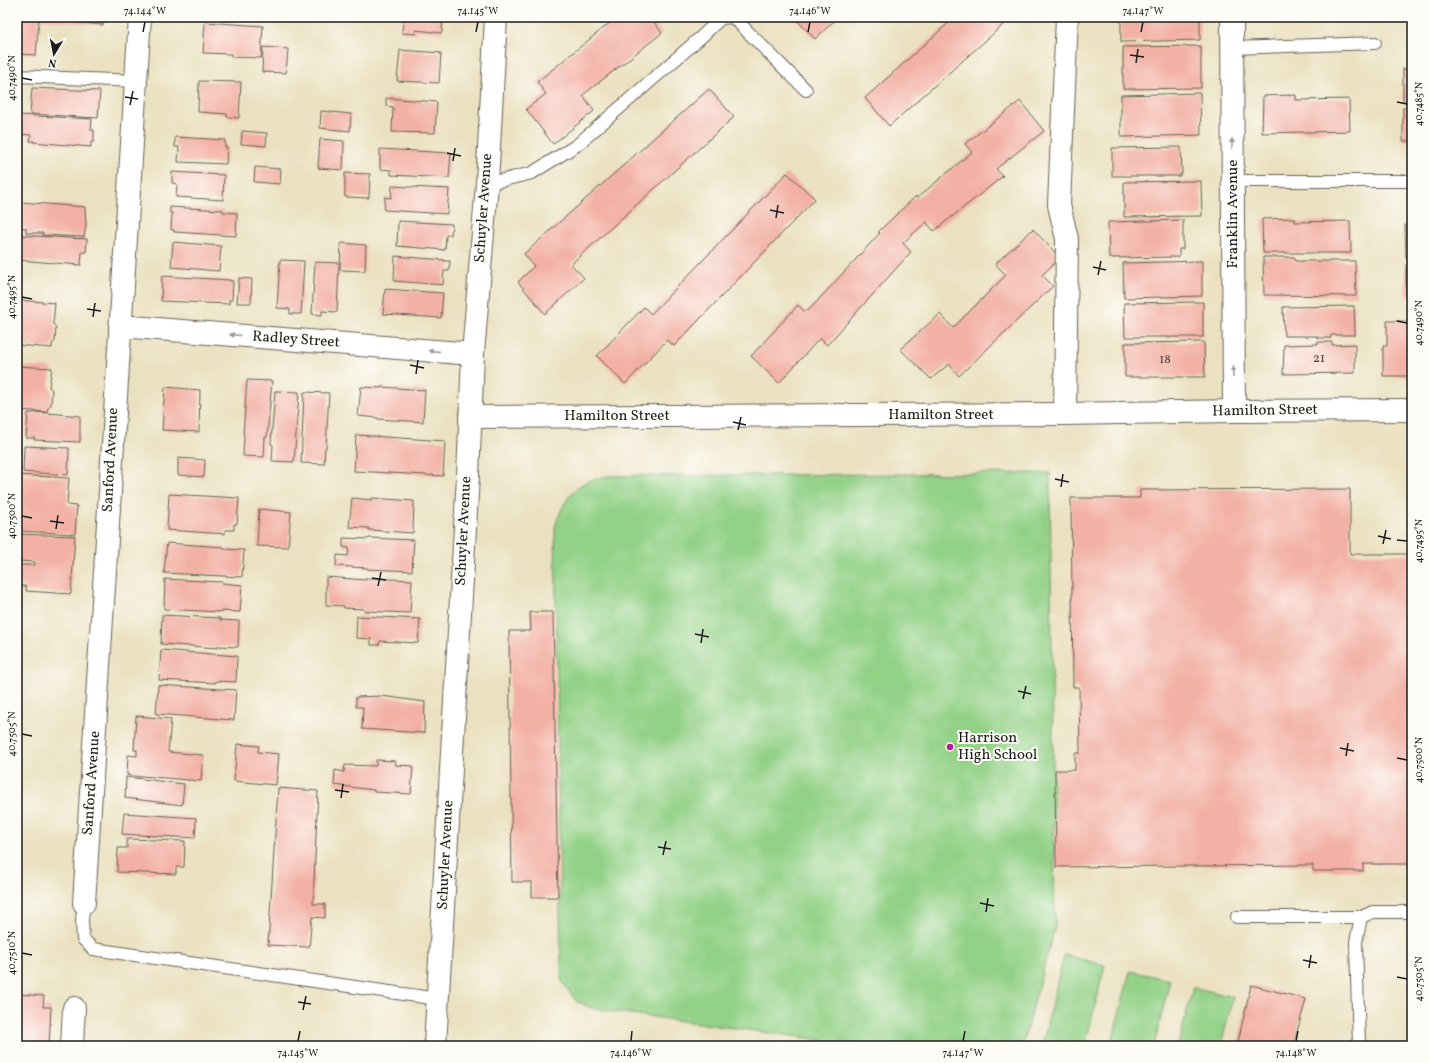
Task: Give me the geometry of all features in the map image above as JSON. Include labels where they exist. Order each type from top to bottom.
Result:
[{"type":"street","name":"Sanford Avenue","points":[[84,902],[140,17]]},
{"type":"street","name":"Schuyler Avenue","points":[[434,1046],[438,999],[473,354],[486,184],[496,17]]},
{"type":"street","points":[[1065,414],[1067,239],[1059,205],[1067,17]]},
{"type":"street","name":"Franklin Avenue","points":[[1232,17],[1234,411]]},
{"type":"street","name":"Radley Street","points":[[120,326],[473,354]]},
{"type":"street","name":"Hamilton Street","points":[[470,417],[1065,414],[1412,410]]},
{"type":"street","points":[[72,1046],[74,1008]]},
{"type":"lane","points":[[486,184],[532,173],[577,145],[721,18],[733,17],[806,90]]},
{"type":"lane","points":[[1232,48],[1375,43]]},
{"type":"lane","points":[[17,76],[136,81]]},
{"type":"lane","points":[[1233,181],[1412,181]]},
{"type":"lane","points":[[84,902],[82,920],[83,939],[93,949],[438,999]]},
{"type":"lane","points":[[1237,917],[1361,917],[1373,912],[1412,912]]},
{"type":"lane","points":[[1359,1046],[1356,942],[1361,917]]},
{"type":"green space","points":[[1050,473],[1055,927],[1022,1046],[865,1046],[594,1009],[576,1001],[561,980],[555,527],[563,506],[571,494],[588,481],[607,476]]},
{"type":"green space","points":[[1064,955],[1105,965],[1085,1046],[1051,1046],[1042,1044]]},
{"type":"green space","points":[[1130,971],[1170,980],[1154,1046],[1111,1046]]},
{"type":"green space","points":[[1193,987],[1233,997],[1221,1046],[1178,1046]]},
{"type":"building","points":[[17,17],[104,17],[103,25],[39,19],[36,55],[17,54]]},
{"type":"building","points":[[403,17],[443,17],[442,33],[416,30],[416,34],[402,33]]},
{"type":"building","points":[[617,17],[650,17],[662,33],[583,95],[594,111],[553,144],[526,109],[546,94],[537,82]]},
{"type":"building","points":[[794,17],[838,17],[815,39]]},
{"type":"building","points":[[955,17],[1012,17],[889,126],[865,98]]},
{"type":"building","points":[[1121,17],[1200,17],[1200,40],[1121,42]]},
{"type":"building","points":[[205,22],[263,26],[261,58],[231,57],[231,54],[203,53]]},
{"type":"building","points":[[1201,46],[1201,88],[1123,89],[1123,47]]},
{"type":"building","points":[[263,47],[288,49],[286,73],[262,72]]},
{"type":"building","points":[[400,50],[441,53],[439,83],[397,81]]},
{"type":"building","points":[[1403,69],[1412,69],[1412,101],[1403,101]]},
{"type":"building","points":[[199,81],[241,82],[239,118],[227,117],[227,114],[198,112]]},
{"type":"building","points":[[32,88],[100,91],[98,118],[30,114]]},
{"type":"building","points":[[709,89],[734,117],[571,264],[584,278],[545,314],[518,282],[534,266],[524,254]]},
{"type":"building","points":[[1200,93],[1201,135],[1121,137],[1121,95]]},
{"type":"building","points":[[1296,95],[1296,100],[1349,99],[1350,131],[1262,133],[1263,96]]},
{"type":"building","points":[[386,98],[437,102],[435,133],[392,132],[393,107],[386,106]]},
{"type":"building","points":[[1020,101],[1044,131],[996,169],[1003,176],[934,231],[926,222],[903,243],[911,252],[827,345],[820,338],[779,383],[751,356],[798,305],[804,311],[809,310],[880,233],[878,232],[916,196],[917,198],[972,152],[965,144]]},
{"type":"building","points":[[1403,108],[1412,108],[1412,141],[1403,141]]},
{"type":"building","points":[[321,111],[351,114],[350,131],[320,128]]},
{"type":"building","points":[[19,115],[92,119],[91,130],[94,130],[94,142],[91,142],[91,147],[30,141],[31,135],[18,134]]},
{"type":"building","points":[[242,131],[267,133],[266,146],[241,144]]},
{"type":"building","points":[[175,137],[225,140],[225,147],[227,147],[226,164],[178,162],[179,147],[175,147]]},
{"type":"building","points":[[320,139],[344,141],[343,170],[318,168]]},
{"type":"building","points":[[1181,147],[1182,174],[1180,174],[1180,176],[1112,176],[1112,148]]},
{"type":"building","points":[[380,149],[451,153],[449,178],[391,175],[391,170],[380,169]]},
{"type":"building","points":[[255,167],[281,169],[280,184],[254,182]]},
{"type":"building","points":[[172,172],[224,175],[223,200],[176,197],[177,184],[172,183]]},
{"type":"building","points":[[345,173],[370,174],[369,198],[345,197]]},
{"type":"building","points":[[787,173],[815,199],[674,346],[667,340],[625,384],[597,356],[644,307],[651,314]]},
{"type":"building","points":[[1201,181],[1202,216],[1124,217],[1124,182]]},
{"type":"building","points":[[392,186],[449,189],[447,214],[384,210],[385,197],[391,198]]},
{"type":"building","points":[[20,202],[85,207],[86,225],[84,237],[26,233],[26,228],[19,227]]},
{"type":"building","points":[[170,207],[223,210],[223,212],[237,213],[236,236],[174,232],[174,230],[171,230],[172,213],[170,213]]},
{"type":"building","points":[[1295,218],[1295,222],[1350,221],[1351,253],[1263,253],[1262,219]]},
{"type":"building","points":[[1183,220],[1183,249],[1179,249],[1179,257],[1109,258],[1108,222]]},
{"type":"building","points":[[398,221],[452,224],[451,235],[446,235],[445,250],[397,246]]},
{"type":"building","points":[[1405,225],[1412,225],[1412,258],[1406,258]]},
{"type":"building","points":[[1033,229],[1060,258],[1042,275],[1053,286],[959,376],[949,364],[931,379],[900,349],[940,314],[953,328],[1006,275],[995,264]]},
{"type":"building","points":[[17,235],[87,239],[86,252],[82,252],[81,265],[17,260]]},
{"type":"building","points":[[173,242],[221,246],[219,271],[171,267]]},
{"type":"building","points":[[341,243],[366,245],[365,271],[340,270]]},
{"type":"building","points":[[395,256],[450,261],[449,271],[444,271],[443,285],[394,281]]},
{"type":"building","points":[[1263,257],[1294,257],[1296,261],[1355,261],[1356,296],[1264,295]]},
{"type":"building","points":[[280,260],[304,261],[301,314],[290,314],[290,309],[277,308]]},
{"type":"building","points":[[1202,261],[1202,296],[1124,298],[1123,263]]},
{"type":"building","points":[[315,262],[339,263],[337,312],[322,311],[322,315],[312,314]]},
{"type":"building","points":[[1406,265],[1412,265],[1412,297],[1406,297]]},
{"type":"building","points":[[162,276],[233,281],[232,300],[229,300],[229,304],[161,301]]},
{"type":"building","points":[[239,278],[252,279],[251,303],[237,303]]},
{"type":"building","points":[[385,289],[443,293],[441,318],[383,314]]},
{"type":"building","points":[[17,300],[55,303],[53,324],[56,327],[55,341],[52,344],[52,348],[17,345]]},
{"type":"building","points":[[1203,302],[1203,337],[1125,337],[1124,303]]},
{"type":"building","points":[[1354,306],[1355,335],[1331,335],[1331,338],[1317,338],[1317,336],[1284,336],[1283,307]]},
{"type":"building","points":[[1387,321],[1412,321],[1412,376],[1383,376],[1383,346],[1387,346]]},
{"type":"building","points":[[1204,342],[1205,377],[1125,377],[1125,343]]},
{"type":"building","points":[[1317,342],[1332,342],[1332,345],[1355,344],[1355,373],[1283,374],[1284,345],[1318,344]]},
{"type":"building","points":[[17,366],[52,368],[49,387],[52,390],[51,405],[47,412],[17,410]]},
{"type":"building","points":[[247,380],[272,381],[264,457],[243,456]]},
{"type":"building","points":[[165,387],[200,390],[199,432],[162,430]]},
{"type":"building","points":[[361,387],[425,390],[423,422],[358,416]]},
{"type":"building","points":[[275,391],[299,392],[294,462],[272,461],[273,445],[271,444]]},
{"type":"building","points":[[304,392],[329,393],[324,464],[301,463]]},
{"type":"building","points":[[37,412],[80,416],[80,442],[34,440],[35,438],[26,438],[28,413]]},
{"type":"building","points":[[356,435],[445,441],[443,476],[354,471]]},
{"type":"building","points":[[24,446],[69,448],[68,475],[23,472]]},
{"type":"building","points":[[178,458],[205,460],[204,477],[178,475]]},
{"type":"building","points":[[17,475],[69,478],[67,505],[77,506],[75,534],[19,531],[21,502],[19,502],[20,488],[17,488]]},
{"type":"building","points":[[1350,489],[1350,554],[1412,554],[1412,864],[1363,864],[1363,871],[1313,871],[1313,865],[1056,867],[1055,770],[1075,770],[1075,753],[1080,753],[1079,687],[1073,687],[1071,498],[1140,498],[1140,490]]},
{"type":"building","points":[[169,494],[239,498],[237,524],[234,524],[234,530],[225,530],[225,534],[167,530]]},
{"type":"building","points":[[352,498],[414,501],[413,533],[349,527]]},
{"type":"building","points":[[259,509],[291,512],[288,547],[257,546]]},
{"type":"building","points":[[19,534],[75,536],[71,594],[26,591],[26,586],[17,586],[17,565],[35,565],[35,562],[18,561]]},
{"type":"building","points":[[343,538],[414,540],[412,571],[336,566],[337,555],[348,556],[349,548],[343,547]]},
{"type":"building","points":[[167,543],[244,550],[242,577],[164,573]]},
{"type":"building","points":[[326,577],[366,580],[366,578],[412,580],[410,613],[364,611],[364,609],[326,605]]},
{"type":"building","points":[[165,579],[222,582],[242,585],[240,612],[164,609]]},
{"type":"building","points":[[530,612],[553,612],[558,897],[532,897],[532,882],[512,882],[509,631],[531,631]]},
{"type":"building","points":[[162,615],[220,618],[220,620],[239,621],[238,647],[218,646],[218,648],[161,644]]},
{"type":"building","points":[[357,616],[420,619],[418,643],[380,641],[379,645],[371,645],[371,639],[356,638]]},
{"type":"building","points":[[161,650],[237,656],[236,682],[216,681],[216,683],[159,680]]},
{"type":"building","points":[[158,685],[236,690],[234,720],[156,714]]},
{"type":"building","points":[[382,696],[425,702],[424,733],[362,729],[363,707],[356,707],[356,697]]},
{"type":"building","points":[[136,716],[171,719],[168,752],[203,755],[201,781],[127,775],[128,755],[137,756],[137,750],[134,750]]},
{"type":"building","points":[[237,744],[259,746],[258,752],[279,754],[276,785],[234,781]]},
{"type":"building","points":[[376,760],[396,761],[395,765],[413,766],[411,794],[374,792],[374,790],[334,785],[335,770],[344,772],[345,765],[376,766]]},
{"type":"building","points":[[126,777],[184,784],[182,805],[125,798]]},
{"type":"building","points":[[278,788],[318,791],[313,904],[325,904],[325,918],[312,917],[309,947],[268,945]]},
{"type":"building","points":[[124,813],[196,818],[195,838],[122,834]]},
{"type":"building","points":[[127,839],[185,841],[184,867],[176,867],[176,874],[117,872],[118,848],[127,848]]},
{"type":"building","points":[[1251,985],[1306,999],[1293,1046],[1237,1046]]},
{"type":"building","points":[[17,994],[44,996],[43,1007],[51,1007],[49,1046],[17,1046]]},
{"type":"place","name":"Harrison High School","points":[[950,747]]}]
